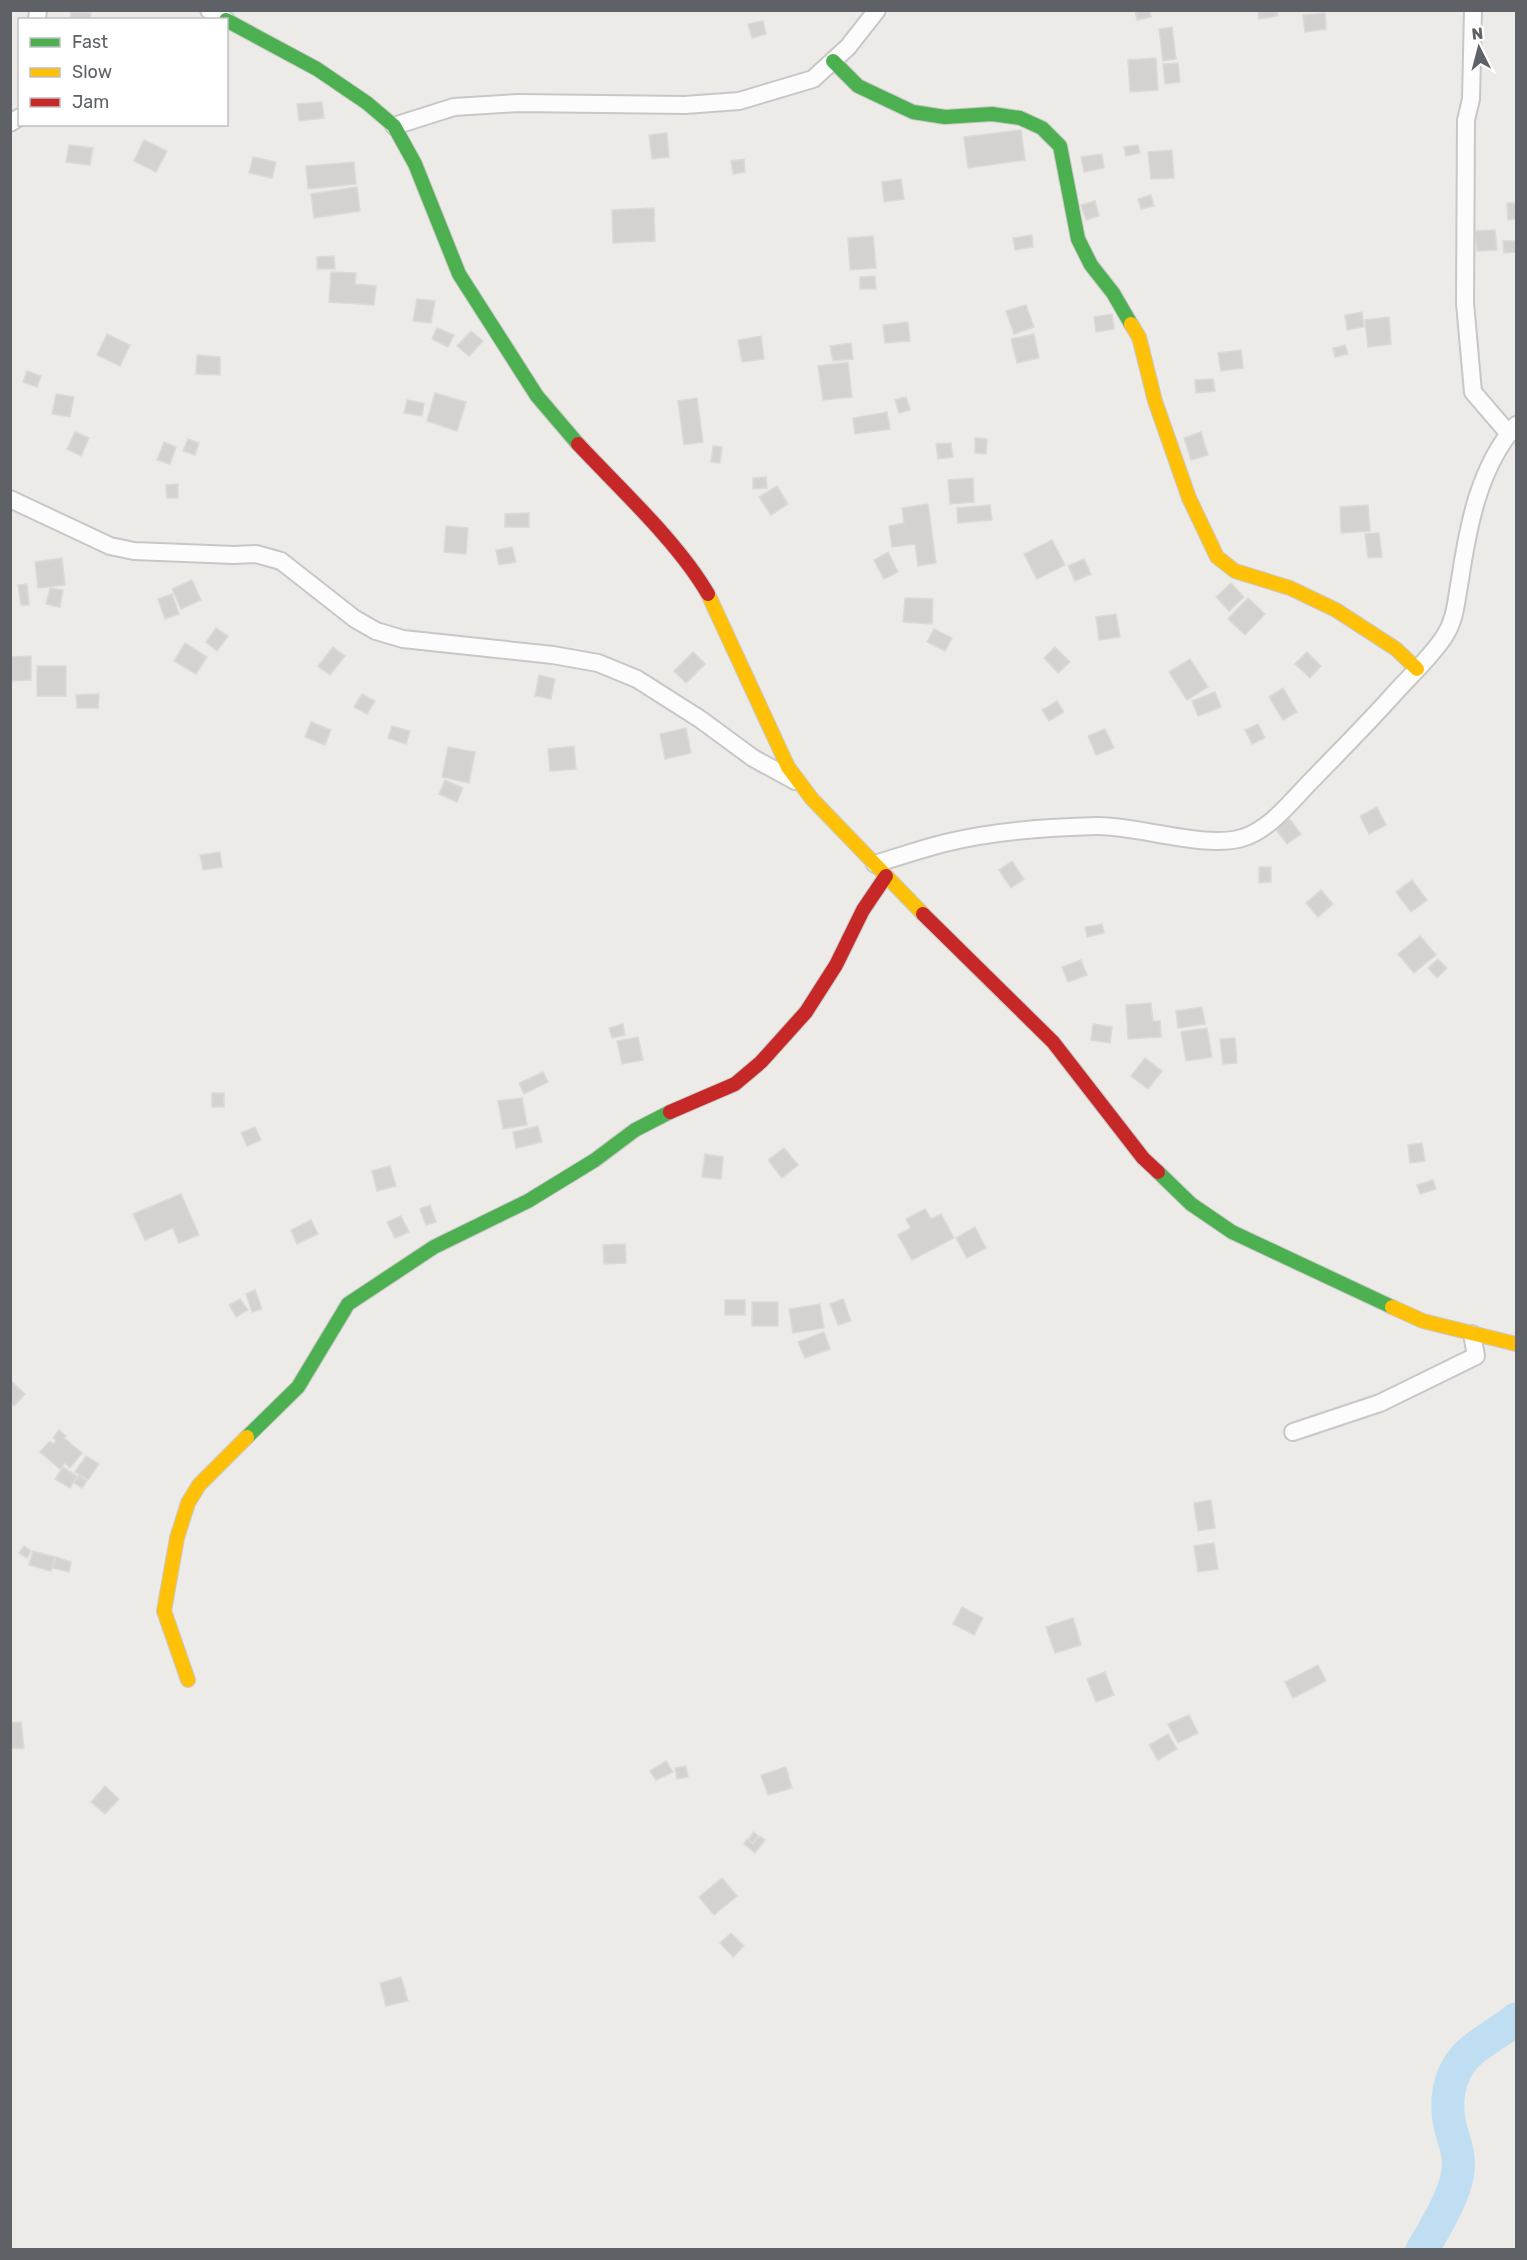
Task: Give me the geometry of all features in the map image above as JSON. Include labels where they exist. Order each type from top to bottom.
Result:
[{"type":"street","points":[[209,10],[223,18]]},
{"type":"street","points":[[394,126],[454,107],[519,104],[685,105],[739,101],[813,79],[848,47],[877,10]]},
{"type":"street","points":[[188,1680],[164,1611],[177,1538],[188,1503],[200,1485],[298,1387],[348,1304],[434,1247],[538,1195],[595,1160],[635,1130],[678,1108],[735,1084],[761,1062],[806,1012],[836,965],[881,870],[946,843],[1027,830],[1101,826],[1205,840],[1229,841],[1244,838],[1259,830],[1280,812],[1362,729],[1445,636],[1456,613],[1460,580],[1480,486],[1513,429],[1473,392],[1466,303],[1466,120],[1471,99],[1473,10]]},
{"type":"street","points":[[228,21],[317,69],[367,103],[394,126],[415,164],[459,274],[537,396],[561,426],[655,526],[691,568],[707,592],[788,767],[881,870],[1053,1042],[1143,1158],[1191,1204],[1232,1232],[1423,1321],[1516,1344]]},
{"type":"street","points":[[833,61],[858,86],[913,112],[945,117],[992,114],[1020,118],[1042,128],[1060,146],[1078,239],[1090,265],[1113,293],[1139,338],[1155,401],[1189,498],[1217,557],[1235,570],[1290,588],[1336,610],[1396,650],[1417,669]]},
{"type":"street","points":[[10,499],[110,546],[134,551],[256,554],[270,557],[281,561],[355,619],[376,631],[403,639],[506,649],[598,663],[637,679],[700,719],[753,758],[801,784]]},
{"type":"street","points":[[1293,1432],[1380,1403],[1476,1356],[1472,1334]]},
{"type":"building","points":[[1135,10],[1150,10],[1151,17],[1137,20]]},
{"type":"building","points":[[1258,10],[1277,10],[1278,16],[1259,19]]},
{"type":"building","points":[[71,12],[91,13],[90,18],[70,18]]},
{"type":"building","points":[[1325,13],[1326,29],[1305,32],[1303,15]]},
{"type":"building","points":[[763,21],[766,34],[752,38],[748,24]]},
{"type":"building","points":[[1172,27],[1176,59],[1163,61],[1159,29]]},
{"type":"building","points":[[1156,58],[1158,90],[1130,92],[1128,60]]},
{"type":"building","points":[[1178,63],[1180,82],[1165,84],[1163,64]]},
{"type":"building","points":[[322,102],[324,118],[299,121],[297,104]]},
{"type":"building","points":[[1021,130],[1025,160],[968,168],[964,137]]},
{"type":"building","points":[[667,133],[669,157],[652,159],[649,135]]},
{"type":"building","points":[[144,140],[167,151],[156,172],[134,161]]},
{"type":"building","points":[[69,145],[93,148],[90,165],[66,162]]},
{"type":"building","points":[[1138,145],[1140,153],[1126,156],[1124,147]]},
{"type":"building","points":[[1172,150],[1174,178],[1151,179],[1148,152]]},
{"type":"building","points":[[1102,154],[1104,168],[1084,172],[1081,157]]},
{"type":"building","points":[[253,157],[276,162],[272,178],[249,173]]},
{"type":"building","points":[[744,159],[745,172],[733,174],[731,161]]},
{"type":"building","points":[[354,162],[356,184],[308,189],[306,166]]},
{"type":"building","points":[[901,179],[904,199],[884,202],[882,182]]},
{"type":"building","points":[[357,187],[360,211],[314,218],[311,194]]},
{"type":"building","points":[[1151,195],[1154,206],[1141,209],[1138,199]]},
{"type":"building","points":[[1095,201],[1099,216],[1086,220],[1081,205]]},
{"type":"building","points":[[1507,203],[1516,203],[1516,219],[1508,220]]},
{"type":"building","points":[[654,208],[655,241],[613,243],[612,210]]},
{"type":"building","points":[[1495,230],[1497,250],[1477,251],[1475,231]]},
{"type":"building","points":[[1032,235],[1033,247],[1015,250],[1013,238]]},
{"type":"building","points":[[873,236],[876,268],[850,270],[848,238]]},
{"type":"building","points":[[1503,241],[1516,241],[1516,252],[1504,253]]},
{"type":"building","points":[[334,256],[335,269],[317,269],[317,257]]},
{"type":"building","points":[[331,272],[356,273],[355,284],[376,286],[374,305],[329,302]]},
{"type":"building","points":[[875,276],[876,289],[860,289],[860,277]]},
{"type":"building","points":[[417,299],[435,301],[431,323],[413,321]]},
{"type":"building","points":[[1026,305],[1034,327],[1014,334],[1006,311]]},
{"type":"building","points":[[1362,312],[1364,327],[1347,330],[1345,315]]},
{"type":"building","points":[[1112,314],[1114,329],[1096,332],[1094,317]]},
{"type":"building","points":[[1389,317],[1391,344],[1368,347],[1365,320]]},
{"type":"building","points":[[908,322],[910,341],[885,343],[883,325]]},
{"type":"building","points":[[437,328],[454,335],[448,347],[432,339]]},
{"type":"building","points":[[471,331],[483,341],[469,356],[457,346]]},
{"type":"building","points":[[107,334],[130,345],[120,366],[97,355]]},
{"type":"building","points":[[1034,334],[1039,358],[1017,363],[1011,339]]},
{"type":"building","points":[[761,336],[764,359],[742,362],[738,340]]},
{"type":"building","points":[[851,343],[853,359],[833,361],[830,346]]},
{"type":"building","points":[[1345,345],[1348,354],[1335,357],[1333,348]]},
{"type":"building","points":[[1241,350],[1243,368],[1221,371],[1218,353]]},
{"type":"building","points":[[197,355],[220,357],[220,375],[196,374]]},
{"type":"building","points":[[848,362],[852,397],[823,400],[818,366]]},
{"type":"building","points":[[27,371],[41,376],[37,387],[23,382]]},
{"type":"building","points":[[1213,379],[1215,391],[1196,393],[1195,380]]},
{"type":"building","points":[[435,393],[466,402],[457,431],[427,421]]},
{"type":"building","points":[[56,394],[74,397],[70,417],[52,414]]},
{"type":"building","points":[[906,397],[910,410],[899,413],[895,400]]},
{"type":"building","points":[[697,398],[703,442],[684,445],[678,401]]},
{"type":"building","points":[[407,400],[424,403],[422,416],[404,413]]},
{"type":"building","points":[[887,412],[890,429],[855,434],[853,418]]},
{"type":"building","points":[[75,432],[89,438],[81,456],[67,449]]},
{"type":"building","points":[[1201,432],[1208,455],[1191,460],[1184,438]]},
{"type":"building","points":[[975,438],[987,439],[986,454],[975,453]]},
{"type":"building","points":[[188,439],[199,443],[195,455],[183,451]]},
{"type":"building","points":[[164,442],[176,447],[170,464],[157,460]]},
{"type":"building","points":[[951,443],[953,457],[938,459],[936,444]]},
{"type":"building","points":[[713,446],[722,447],[720,463],[711,462]]},
{"type":"building","points":[[766,477],[767,488],[753,489],[753,478]]},
{"type":"building","points":[[973,478],[974,502],[950,504],[948,480]]},
{"type":"building","points":[[178,484],[178,498],[167,498],[166,485]]},
{"type":"building","points":[[777,486],[788,504],[771,515],[759,497]]},
{"type":"building","points":[[928,504],[936,563],[918,566],[915,544],[892,547],[889,526],[904,523],[902,508]]},
{"type":"building","points":[[990,505],[992,520],[958,523],[957,508]]},
{"type":"building","points":[[1368,505],[1370,531],[1341,533],[1340,507]]},
{"type":"building","points":[[529,513],[529,527],[505,527],[505,514]]},
{"type":"building","points":[[446,526],[468,528],[466,554],[444,552]]},
{"type":"building","points":[[1379,533],[1382,557],[1368,558],[1365,534]]},
{"type":"building","points":[[1052,540],[1065,565],[1037,579],[1024,554]]},
{"type":"building","points":[[512,547],[516,562],[499,565],[496,550]]},
{"type":"building","points":[[888,552],[898,572],[884,579],[874,560]]},
{"type":"building","points":[[62,558],[65,585],[38,588],[35,562]]},
{"type":"building","points":[[1084,559],[1091,574],[1075,581],[1068,566]]},
{"type":"building","points":[[192,580],[201,600],[181,609],[172,589]]},
{"type":"building","points":[[1231,583],[1244,597],[1229,611],[1216,597]]},
{"type":"building","points":[[27,584],[29,605],[21,605],[18,585]]},
{"type":"building","points":[[50,588],[63,590],[60,607],[46,604]]},
{"type":"building","points":[[172,594],[179,614],[165,619],[158,599]]},
{"type":"building","points":[[905,598],[933,599],[932,624],[903,622]]},
{"type":"building","points":[[1248,598],[1265,614],[1245,635],[1228,619]]},
{"type":"building","points":[[1116,614],[1120,637],[1099,640],[1096,617]]},
{"type":"building","points":[[216,628],[228,636],[217,651],[206,642]]},
{"type":"building","points":[[934,629],[952,638],[945,651],[927,642]]},
{"type":"building","points":[[185,643],[207,657],[196,674],[174,661]]},
{"type":"building","points":[[333,647],[345,656],[330,675],[318,666]]},
{"type":"building","points":[[1055,647],[1070,662],[1058,673],[1044,658]]},
{"type":"building","points":[[693,652],[705,664],[686,683],[674,671]]},
{"type":"building","points":[[1307,652],[1321,666],[1310,678],[1295,664]]},
{"type":"building","points":[[31,656],[31,680],[10,681],[10,657]]},
{"type":"building","points":[[1190,659],[1208,687],[1187,700],[1169,672]]},
{"type":"building","points":[[37,666],[66,666],[66,696],[37,696]]},
{"type":"building","points":[[539,675],[555,679],[551,699],[535,696]]},
{"type":"building","points":[[1283,688],[1297,712],[1283,720],[1269,697]]},
{"type":"building","points":[[1215,692],[1221,707],[1198,716],[1192,701]]},
{"type":"building","points":[[99,694],[98,708],[77,708],[76,695]]},
{"type":"building","points":[[362,694],[375,701],[367,714],[354,707]]},
{"type":"building","points":[[1057,701],[1064,712],[1049,721],[1042,710]]},
{"type":"building","points":[[311,722],[331,730],[325,745],[305,737]]},
{"type":"building","points":[[1258,724],[1265,738],[1252,744],[1245,730]]},
{"type":"building","points":[[392,726],[410,731],[406,744],[388,738]]},
{"type":"building","points":[[686,728],[691,753],[665,759],[660,734]]},
{"type":"building","points":[[1105,729],[1114,748],[1096,755],[1088,736]]},
{"type":"building","points":[[574,746],[576,769],[550,771],[548,749]]},
{"type":"building","points":[[448,747],[475,752],[469,783],[442,777]]},
{"type":"building","points":[[445,780],[463,788],[457,802],[439,794]]},
{"type":"building","points":[[1377,807],[1386,825],[1369,834],[1360,816]]},
{"type":"building","points":[[1288,817],[1301,834],[1287,844],[1275,828]]},
{"type":"building","points":[[220,852],[222,867],[203,870],[200,855]]},
{"type":"building","points":[[1012,861],[1024,879],[1011,888],[999,870]]},
{"type":"building","points":[[1259,867],[1271,867],[1271,882],[1259,883]]},
{"type":"building","points":[[1412,880],[1427,900],[1411,912],[1396,892]]},
{"type":"building","points":[[1321,890],[1333,904],[1318,917],[1306,903]]},
{"type":"building","points":[[1102,924],[1104,933],[1087,937],[1085,927]]},
{"type":"building","points":[[1420,936],[1436,955],[1414,973],[1398,954]]},
{"type":"building","points":[[1438,959],[1447,968],[1437,978],[1428,968]]},
{"type":"building","points":[[1081,960],[1087,975],[1068,982],[1062,967]]},
{"type":"building","points":[[1151,1003],[1153,1021],[1160,1021],[1161,1037],[1128,1039],[1126,1005]]},
{"type":"building","points":[[1202,1007],[1205,1024],[1178,1028],[1176,1011]]},
{"type":"building","points":[[623,1024],[625,1035],[612,1038],[609,1028]]},
{"type":"building","points":[[1093,1024],[1112,1027],[1110,1043],[1091,1040]]},
{"type":"building","points":[[1207,1028],[1212,1057],[1186,1061],[1181,1032]]},
{"type":"building","points":[[638,1037],[643,1060],[622,1064],[617,1041]]},
{"type":"building","points":[[1235,1038],[1237,1063],[1223,1064],[1220,1039]]},
{"type":"building","points":[[1145,1058],[1162,1071],[1148,1089],[1131,1076]]},
{"type":"building","points":[[543,1072],[548,1082],[524,1094],[519,1083]]},
{"type":"building","points":[[212,1093],[224,1093],[224,1107],[212,1107]]},
{"type":"building","points":[[522,1098],[527,1125],[503,1129],[498,1101]]},
{"type":"building","points":[[538,1126],[542,1142],[516,1148],[513,1132]]},
{"type":"building","points":[[255,1127],[261,1140],[247,1146],[241,1133]]},
{"type":"building","points":[[1422,1143],[1425,1161],[1410,1163],[1408,1145]]},
{"type":"building","points":[[784,1148],[798,1165],[782,1178],[768,1160]]},
{"type":"building","points":[[705,1154],[723,1157],[721,1179],[702,1177]]},
{"type":"building","points":[[390,1166],[396,1186],[377,1191],[372,1171]]},
{"type":"building","points":[[1433,1180],[1436,1189],[1420,1194],[1417,1185]]},
{"type":"building","points":[[181,1194],[199,1235],[179,1243],[173,1228],[145,1240],[133,1214]]},
{"type":"building","points":[[430,1205],[436,1222],[426,1225],[420,1209]]},
{"type":"building","points":[[925,1209],[931,1219],[941,1214],[954,1238],[912,1260],[898,1235],[911,1228],[906,1219]]},
{"type":"building","points":[[401,1216],[409,1232],[395,1238],[387,1222]]},
{"type":"building","points":[[311,1220],[318,1234],[297,1244],[291,1230]]},
{"type":"building","points":[[975,1227],[986,1248],[967,1258],[956,1238]]},
{"type":"building","points":[[625,1244],[626,1263],[604,1264],[603,1245]]},
{"type":"building","points":[[255,1290],[262,1309],[252,1312],[246,1294]]},
{"type":"building","points":[[240,1299],[248,1310],[236,1317],[229,1305]]},
{"type":"building","points":[[843,1299],[851,1321],[838,1325],[830,1304]]},
{"type":"building","points":[[725,1300],[745,1300],[745,1315],[725,1315]]},
{"type":"building","points":[[752,1302],[778,1302],[778,1326],[752,1326]]},
{"type":"building","points":[[820,1304],[824,1328],[793,1333],[789,1309]]},
{"type":"building","points":[[824,1332],[830,1349],[805,1358],[798,1342]]},
{"type":"building","points":[[10,1380],[25,1394],[14,1406],[10,1403]]},
{"type":"building","points":[[59,1430],[66,1436],[64,1438],[82,1453],[70,1468],[65,1463],[60,1469],[40,1452],[50,1441],[53,1444],[56,1441],[53,1438]]},
{"type":"building","points":[[86,1456],[99,1464],[88,1480],[75,1472]]},
{"type":"building","points":[[63,1467],[77,1476],[70,1488],[55,1479]]},
{"type":"building","points":[[79,1475],[87,1481],[82,1488],[74,1483]]},
{"type":"building","points":[[1211,1500],[1215,1528],[1198,1531],[1194,1503]]},
{"type":"building","points":[[1214,1543],[1218,1569],[1198,1572],[1194,1546]]},
{"type":"building","points":[[24,1546],[31,1551],[27,1558],[19,1553]]},
{"type":"building","points":[[33,1551],[55,1557],[51,1571],[29,1565]]},
{"type":"building","points":[[56,1557],[71,1562],[69,1572],[53,1568]]},
{"type":"building","points":[[962,1607],[983,1618],[974,1635],[953,1624]]},
{"type":"building","points":[[1073,1618],[1081,1645],[1055,1653],[1046,1627]]},
{"type":"building","points":[[1318,1665],[1326,1681],[1293,1698],[1285,1682]]},
{"type":"building","points":[[1105,1672],[1114,1695],[1096,1702],[1087,1679]]},
{"type":"building","points":[[1189,1715],[1198,1733],[1178,1743],[1168,1724]]},
{"type":"building","points":[[21,1722],[24,1748],[10,1749],[10,1723]]},
{"type":"building","points":[[1168,1734],[1177,1749],[1158,1760],[1149,1745]]},
{"type":"building","points":[[666,1761],[673,1772],[656,1780],[650,1771]]},
{"type":"building","points":[[686,1766],[688,1777],[677,1779],[675,1768]]},
{"type":"building","points":[[786,1767],[792,1788],[768,1795],[761,1775]]},
{"type":"building","points":[[105,1786],[119,1799],[105,1814],[91,1802]]},
{"type":"building","points":[[754,1832],[758,1836],[753,1843],[748,1840]]},
{"type":"building","points":[[760,1836],[765,1840],[755,1853],[744,1844],[747,1839],[753,1844]]},
{"type":"building","points":[[722,1878],[737,1896],[714,1915],[699,1897]]},
{"type":"building","points":[[731,1933],[744,1946],[733,1957],[720,1943]]},
{"type":"building","points":[[401,1977],[408,2001],[386,2006],[380,1983]]},
{"type":"waterway","points":[[1422,2250],[1449,2201],[1458,2171],[1457,2153],[1448,2108],[1451,2081],[1459,2064],[1469,2052],[1516,2019]]},
{"type":"traffic: fast","points":[[228,21],[317,69],[367,103],[394,126],[415,164],[459,274],[537,396],[578,444]]},
{"type":"traffic: fast","points":[[833,61],[858,86],[913,112],[945,117],[992,114],[1020,118],[1042,128],[1060,146],[1078,239],[1091,265],[1113,293],[1131,324]]},
{"type":"traffic: fast","points":[[247,1437],[298,1387],[348,1304],[434,1247],[528,1201],[595,1160],[635,1130],[670,1112]]},
{"type":"traffic: fast","points":[[1158,1172],[1191,1204],[1232,1232],[1392,1307]]},
{"type":"traffic: slow","points":[[1131,324],[1139,337],[1155,401],[1189,498],[1217,557],[1235,571],[1290,588],[1336,610],[1396,649],[1417,669]]},
{"type":"traffic: slow","points":[[708,594],[788,767],[812,799],[923,914]]},
{"type":"traffic: slow","points":[[1392,1307],[1423,1321],[1516,1344]]},
{"type":"traffic: slow","points":[[188,1680],[164,1611],[177,1538],[188,1503],[199,1485],[247,1437]]},
{"type":"traffic: jam","points":[[578,444],[664,535],[708,594]]},
{"type":"traffic: jam","points":[[670,1112],[735,1084],[761,1062],[806,1012],[836,965],[863,910],[886,876]]},
{"type":"traffic: jam","points":[[923,914],[1053,1042],[1143,1158],[1158,1172]]}]
